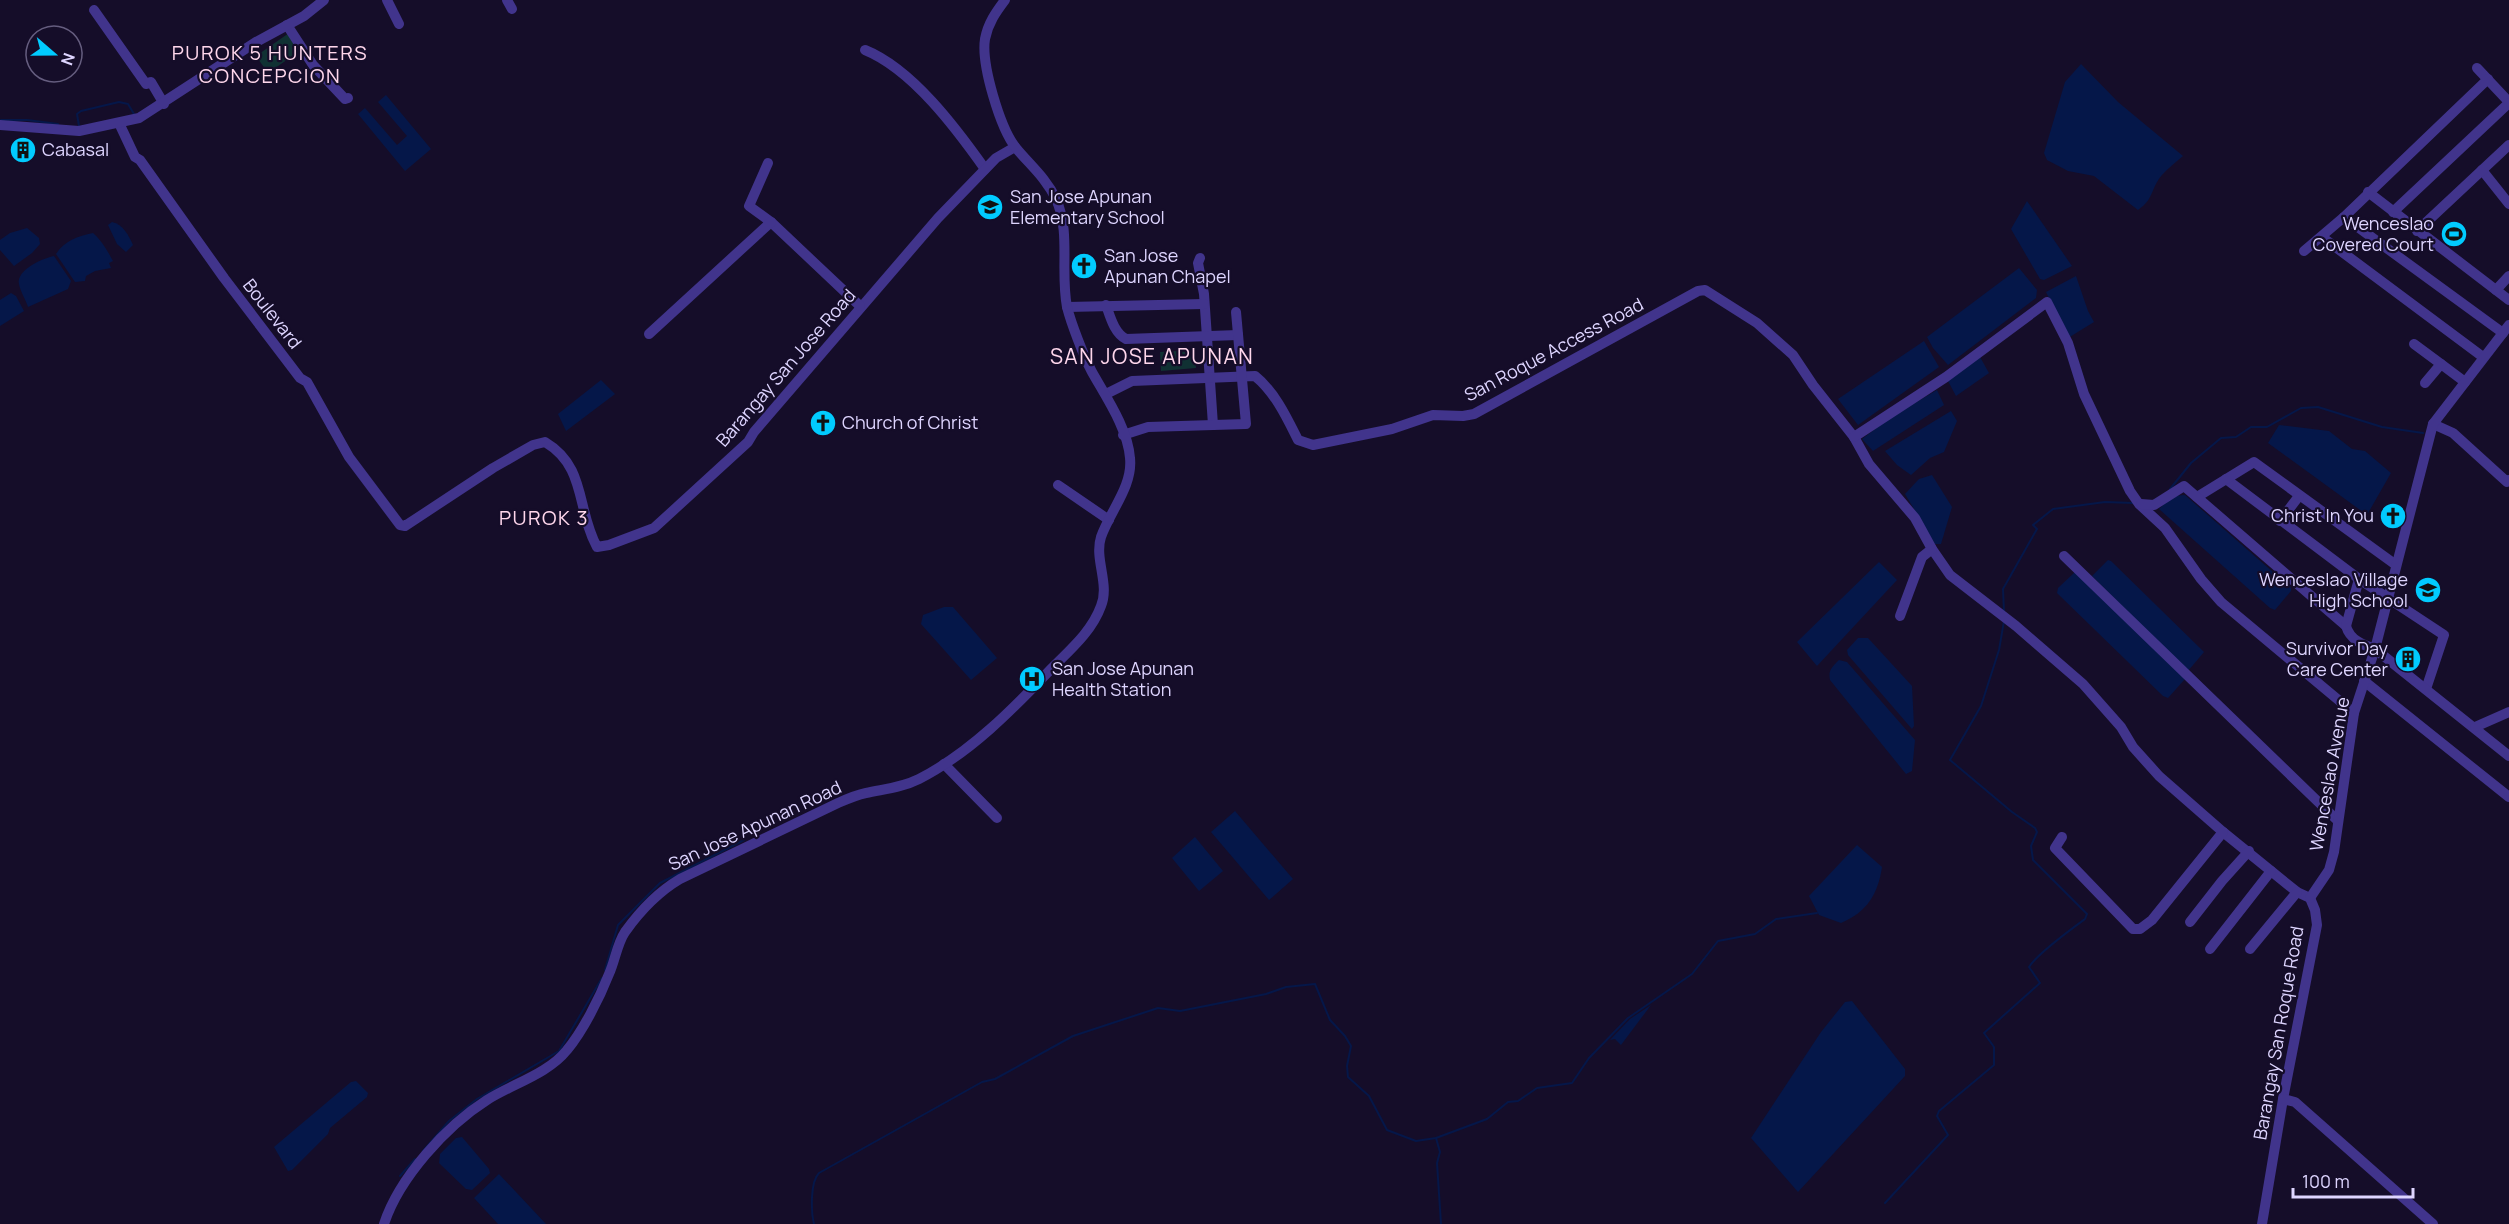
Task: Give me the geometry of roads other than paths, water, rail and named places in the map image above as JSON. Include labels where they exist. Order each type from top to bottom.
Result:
[{"type":"street","points":[[0,125],[79,130],[139,118],[256,42],[305,15],[324,0]]},
{"type":"street","points":[[387,0],[399,24]]},
{"type":"street","name":"San Jose Apunan Road","points":[[384,1224],[390,1206],[409,1176],[440,1140],[486,1101],[554,1062],[567,1050],[609,976],[624,933],[661,890],[838,803],[863,793],[898,788],[944,764],[968,747],[1020,702],[1091,626],[1103,598],[1099,548],[1129,477],[1130,457],[1106,394],[1091,370],[1067,307],[1064,220],[1046,183],[1015,147],[996,107],[991,90],[984,41],[991,20],[1005,0]]},
{"type":"street","points":[[94,10],[146,84],[151,82],[162,102]]},
{"type":"street","points":[[287,25],[313,65],[345,99],[348,98]]},
{"type":"street","points":[[865,50],[881,56],[933,102],[985,169]]},
{"type":"street","points":[[2393,212],[2509,103],[2477,68]]},
{"type":"street","points":[[2304,251],[2344,217],[2488,79]]},
{"type":"street","name":"Boulevard","points":[[119,123],[135,157],[140,160],[224,278],[300,378],[307,382],[349,456],[400,525],[405,526],[460,489],[533,445],[545,442],[558,449],[571,466]]},
{"type":"street","name":"Barangay San Jose Road","points":[[571,466],[584,504],[584,516],[597,547],[609,545],[654,528],[748,442],[860,306],[985,169],[996,158],[1015,147]]},
{"type":"street","points":[[2417,231],[2509,147]]},
{"type":"street","points":[[768,163],[749,206],[771,222],[860,306]]},
{"type":"street","points":[[2482,170],[2509,204]]},
{"type":"street","points":[[2368,192],[2509,300]]},
{"type":"street","points":[[2344,217],[2506,329]]},
{"type":"street","points":[[650,334],[771,222]]},
{"type":"street","points":[[2322,237],[2483,357]]},
{"type":"street","points":[[1200,258],[1198,263],[1204,304],[1213,425]]},
{"type":"street","points":[[2496,291],[2509,276]]},
{"type":"street","name":"San Roque Access Road","points":[[1106,394],[1132,381],[1255,376],[1263,382],[1279,404],[1298,440],[1313,445],[1392,429],[1433,415],[1474,414],[1688,295],[1705,290],[1757,323],[1793,355],[1813,385],[1854,437],[1869,464],[1915,518],[1932,549]]},
{"type":"street","points":[[1854,437],[1946,377],[2047,302],[2068,344],[2084,394],[2130,491],[2165,528],[2201,579],[2221,602],[2354,713]]},
{"type":"street","points":[[1067,307],[1204,304]]},
{"type":"street","points":[[1106,305],[1114,324],[1122,337],[1126,339],[1238,334]]},
{"type":"street","points":[[1123,435],[1148,427],[1246,424],[1236,312]]},
{"type":"street","name":"Wenceslao Avenue","points":[[2310,898],[2329,870],[2334,852],[2354,713],[2375,649],[2433,424],[2506,329]]},
{"type":"street","points":[[2414,344],[2465,382]]},
{"type":"street","points":[[2426,383],[2441,364]]},
{"type":"street","points":[[2433,424],[2453,433],[2507,482],[2509,480]]},
{"type":"street","points":[[2197,497],[2254,462],[2396,565]]},
{"type":"street","points":[[2226,479],[2359,579],[2444,635],[2426,689]]},
{"type":"street","points":[[1058,485],[1109,520]]},
{"type":"street","points":[[2141,504],[2154,505],[2184,486],[2346,626],[2360,644],[2375,649],[2509,756]]},
{"type":"street","points":[[2280,520],[2299,496]]},
{"type":"street","points":[[1900,616],[1922,557],[1932,549],[1950,575],[2009,620],[2083,684],[2111,715],[2138,754],[2188,803],[2297,892],[2310,898]]},
{"type":"street","points":[[2064,556],[2338,821]]},
{"type":"street","points":[[2346,626],[2359,579]]},
{"type":"street","points":[[2364,681],[2509,797]]},
{"type":"street","points":[[2475,727],[2508,714]]},
{"type":"street","points":[[944,764],[997,818]]},
{"type":"street","points":[[2062,837],[2055,848],[2133,929],[2140,929],[2152,920],[2223,832]]},
{"type":"street","points":[[2190,922],[2249,851]]},
{"type":"street","points":[[2210,949],[2271,871]]},
{"type":"street","points":[[2250,949],[2297,892]]},
{"type":"street","name":"Barangay San Roque Road","points":[[2262,1224],[2316,925],[2315,910],[2310,898]]},
{"type":"street","points":[[2283,1099],[2295,1102],[2433,1224]]},
{"type":"water","points":[[2081,64],[2118,102],[2183,156],[2162,175],[2150,197],[2138,210],[2094,176],[2068,171],[2047,160],[2044,153],[2065,82]]},
{"type":"water","points":[[386,95],[431,149],[405,171],[358,114],[365,108],[397,145],[407,136],[378,102]]},
{"type":"water","points":[[2027,201],[2072,266],[2044,280],[2040,279],[2011,229]]},
{"type":"water","points":[[112,222],[122,228],[133,245],[126,252],[117,244],[108,225]]},
{"type":"water","points":[[27,228],[39,238],[40,244],[14,266],[0,250],[0,240],[10,233]]},
{"type":"water","points":[[93,233],[102,242],[113,261],[109,263],[111,268],[95,271],[86,276],[85,281],[75,282],[56,254],[72,240]]},
{"type":"water","points":[[54,256],[71,281],[68,289],[28,307],[19,279],[37,262]]},
{"type":"water","points":[[2019,268],[2037,290],[2036,298],[1948,365],[1933,348],[1927,337]]},
{"type":"water","points":[[2076,276],[2094,322],[2068,338],[2046,292]]},
{"type":"water","points":[[11,293],[16,296],[24,311],[0,326],[0,300]]},
{"type":"water","points":[[1924,341],[1939,367],[1858,425],[1838,399]]},
{"type":"water","points":[[1980,357],[1989,373],[1956,396],[1948,381]]},
{"type":"water","points":[[601,380],[615,394],[566,431],[558,414]]},
{"type":"water","points":[[1937,390],[1944,405],[1873,451],[1862,439],[1891,417]]},
{"type":"water","points":[[1951,411],[1957,421],[1944,452],[1930,458],[1911,475],[1897,465],[1885,451]]},
{"type":"water","points":[[2279,425],[2329,431],[2352,449],[2365,451],[2391,473],[2367,515],[2268,443]]},
{"type":"water","points":[[1932,475],[1952,507],[1941,544],[1935,544],[1905,494],[1919,479]]},
{"type":"water","points":[[2185,495],[2291,588],[2275,610],[2159,509],[2172,496]]},
{"type":"water","points":[[2108,560],[2204,652],[2188,671],[2092,576]]},
{"type":"water","points":[[1879,562],[1897,580],[1817,666],[1797,642]]},
{"type":"water","points":[[2075,572],[2185,679],[2168,698],[2163,696],[2057,593],[2058,588]]},
{"type":"water","points":[[944,607],[953,607],[997,658],[971,680],[921,624],[923,615]]},
{"type":"water","points":[[1858,638],[1868,638],[1912,686],[1914,726],[1912,729],[1848,655],[1847,650]]},
{"type":"water","points":[[1839,660],[1847,662],[1915,740],[1912,771],[1906,774],[1830,680],[1831,669]]},
{"type":"water","points":[[1235,811],[1293,879],[1269,900],[1211,832]]},
{"type":"water","points":[[1195,837],[1223,871],[1199,891],[1172,858]]},
{"type":"water","points":[[1857,845],[1882,867],[1874,894],[1864,908],[1841,923],[1819,915],[1809,896]]},
{"type":"water","points":[[1852,1001],[1905,1069],[1905,1076],[1798,1192],[1751,1138],[1821,1032],[1845,1002]]},
{"type":"water","points":[[1651,1005],[1621,1045],[1615,1039],[1610,1040],[1630,1019]]},
{"type":"water","points":[[356,1081],[368,1093],[367,1097],[330,1128],[328,1134],[292,1170],[288,1171],[274,1147],[351,1082]]},
{"type":"water","points":[[462,1137],[490,1173],[472,1190],[466,1189],[439,1163],[440,1154],[456,1138]]},
{"type":"water","points":[[499,1174],[546,1224],[498,1224],[474,1198]]},
{"type":"waterway","points":[[79,126],[77,114],[81,111],[119,102],[128,104],[134,114]]},
{"type":"waterway","points":[[1,120],[27,120],[58,124]]},
{"type":"waterway","points":[[2170,489],[2191,463],[2221,438],[2236,437],[2251,427],[2267,427],[2301,408],[2318,407],[2382,427],[2423,433]]},
{"type":"waterway","points":[[2004,612],[2003,589],[2037,529],[2033,525],[2053,509],[2105,502],[2133,503]]},
{"type":"waterway","points":[[1885,1203],[1948,1135],[1937,1116],[1939,1111],[1994,1065],[1994,1047],[1984,1033],[2040,983],[2029,967],[2046,949],[2085,919],[2087,914],[2033,860],[2031,846],[2037,832],[2035,828],[2012,812],[1950,760],[1981,706],[1999,650],[2004,621]]},
{"type":"waterway","points":[[605,970],[618,925],[660,883],[744,840]]},
{"type":"waterway","points":[[1441,1224],[1437,1163],[1440,1152],[1436,1138],[1487,1119],[1508,1102],[1518,1101],[1537,1088],[1572,1083],[1589,1058],[1628,1018],[1692,974],[1718,941],[1755,934],[1776,919],[1817,913]]},
{"type":"waterway","points":[[423,1151],[449,1121],[477,1099],[559,1051],[602,978]]},
{"type":"waterway","points":[[814,1224],[813,1190],[819,1173],[982,1082],[995,1079],[1073,1036],[1158,1008],[1180,1011],[1266,994],[1286,987],[1315,984],[1330,1020],[1351,1046],[1347,1066],[1348,1077],[1369,1096],[1387,1130],[1416,1141],[1436,1138]]},
{"type":"waterway","points":[[400,1176],[415,1159]]},
{"type":"place","name":"Cabasal","points":[[23,150]]},
{"type":"place","name":"San Jose Apunan Elementary School","points":[[990,207]]},
{"type":"place","name":"Wenceslao Covered Court","points":[[2454,234]]},
{"type":"place","name":"San Jose Apunan Chapel","points":[[1084,266]]},
{"type":"place","name":"Church of Christ","points":[[823,423]]},
{"type":"place","name":"Christ In You","points":[[2393,516]]},
{"type":"place","name":"Wenceslao Village High School","points":[[2428,590]]},
{"type":"place","name":"Survivor Day Care Center","points":[[2408,659]]},
{"type":"place","name":"San Jose Apunan Health Station","points":[[1032,679]]},
{"type":"district","name":"PUROK 5 HUNTERS CONCEPCION","points":[[270,64]]},
{"type":"district","name":"SAN JOSE APUNAN","points":[[1152,357]]},
{"type":"district","name":"PUROK 3","points":[[544,518]]}]
